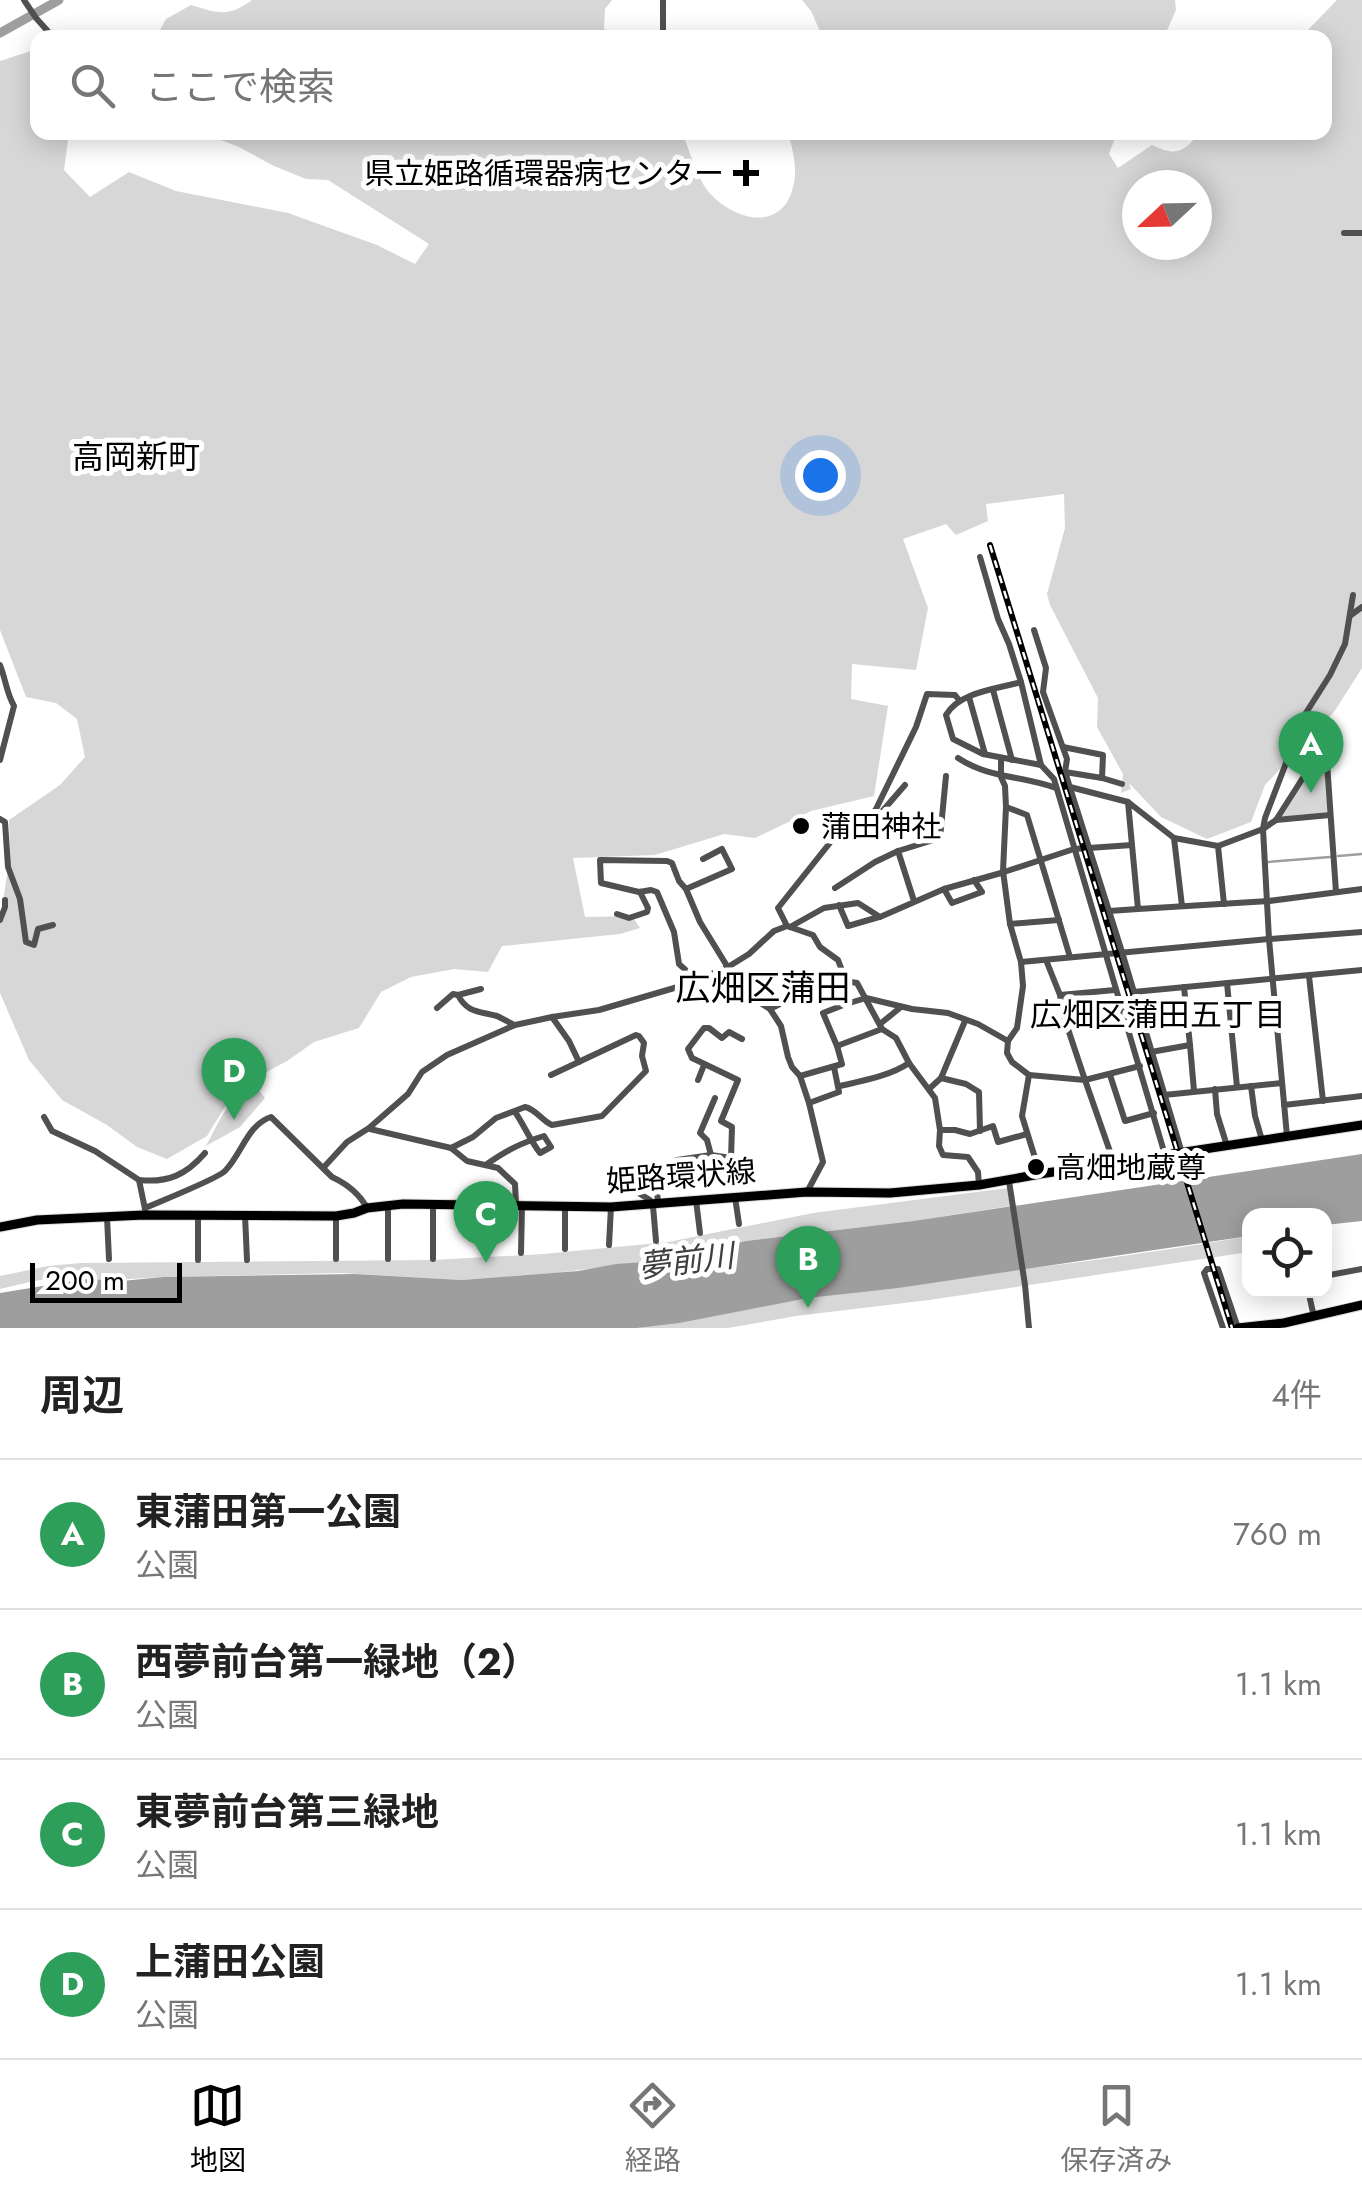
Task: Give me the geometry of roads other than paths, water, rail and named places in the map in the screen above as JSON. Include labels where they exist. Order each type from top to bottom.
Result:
[{"type":"main road","name":"姫路環状線","points":[[0,1227],[144,1211],[198,1216],[336,1216],[403,1204],[610,1208],[807,1192],[890,1193],[1010,1185],[1040,1174],[1362,1125]]},
{"type":"main road","points":[[1238,1328],[1314,1317],[1362,1305]]},
{"type":"street","points":[[24,0],[47,30]]},
{"type":"street","points":[[663,0],[663,30]]},
{"type":"street","points":[[1344,233],[1362,233]]},
{"type":"street","points":[[980,558],[1009,644],[1041,765],[1054,779],[1166,1156]]},
{"type":"street","points":[[1288,1136],[1269,938],[1264,818],[1304,716],[1345,644],[1353,595]]},
{"type":"street","points":[[1350,616],[1362,607]]},
{"type":"street","points":[[1034,630],[1046,668],[1043,692],[1068,759],[1066,772],[1071,790],[1182,1153]]},
{"type":"street","points":[[0,667],[7,682],[6,693],[14,706],[0,760]]},
{"type":"street","points":[[1020,682],[959,700],[946,715],[953,739],[985,754],[1041,765]]},
{"type":"street","points":[[992,690],[1012,760]]},
{"type":"street","points":[[867,821],[916,727],[927,694],[955,695],[959,700]]},
{"type":"street","points":[[968,698],[985,754]]},
{"type":"street","points":[[1064,748],[1104,755],[1102,778]]},
{"type":"street","points":[[958,758],[975,769],[1000,777],[1058,792],[1071,790],[1128,802],[1174,838],[1218,846],[1276,820],[1306,773],[1327,763],[1336,892]]},
{"type":"street","points":[[1002,759],[1000,777],[1005,786],[1006,807],[1003,871],[1023,986],[1017,1028],[1008,1042],[1007,1053],[1029,1075],[1086,1080],[1140,1066]]},
{"type":"street","points":[[1066,772],[1122,784]]},
{"type":"street","points":[[835,888],[875,862],[940,838],[946,776]]},
{"type":"street","points":[[846,1004],[838,960],[820,947],[812,935],[788,926],[778,908],[833,839],[879,815],[905,785]]},
{"type":"street","points":[[1128,802],[1138,909]]},
{"type":"street","points":[[1006,807],[1027,815],[1070,957]]},
{"type":"street","points":[[1276,820],[1330,815]]},
{"type":"street","points":[[0,820],[5,822],[8,867],[20,900],[26,942],[34,945],[38,929],[53,926]]},
{"type":"street","points":[[1174,838],[1182,906]]},
{"type":"street","points":[[839,905],[848,926],[880,917],[944,889],[1074,849],[1132,845]]},
{"type":"street","points":[[1218,846],[1224,904]]},
{"type":"street","points":[[686,889],[732,869],[722,849],[703,858]]},
{"type":"street","points":[[898,852],[914,901]]},
{"type":"street","points":[[694,981],[678,964],[674,932],[657,892],[601,882],[600,860],[672,862],[718,955],[743,992],[770,1009],[784,1032],[792,1067],[800,1076],[823,1162],[807,1192]]},
{"type":"street","points":[[944,889],[952,902],[982,892],[974,880]]},
{"type":"street","points":[[1108,911],[1269,901],[1362,889]]},
{"type":"street","points":[[617,914],[629,918],[647,912],[640,892]]},
{"type":"street","points":[[0,920],[5,900]]},
{"type":"street","points":[[324,1167],[347,1142],[408,1094],[422,1072],[448,1055],[515,1025],[599,1010],[694,981],[728,967],[774,931],[824,908],[858,903],[880,917]]},
{"type":"street","points":[[1010,924],[1059,920]]},
{"type":"street","points":[[1021,962],[1362,932]]},
{"type":"street","points":[[1046,960],[1114,1163]]},
{"type":"street","points":[[1133,992],[1362,970]]},
{"type":"street","points":[[1309,976],[1323,1101]]},
{"type":"street","points":[[770,1009],[843,981],[857,983],[881,1026],[896,1038],[909,1063],[930,1089],[938,1108],[939,1146],[943,1155],[968,1157],[978,1172],[979,1185]]},
{"type":"street","points":[[1227,983],[1237,1087]]},
{"type":"street","points":[[1184,987],[1194,1091]]},
{"type":"street","points":[[437,1008],[453,994],[480,988]]},
{"type":"street","points":[[1060,994],[1116,990]]},
{"type":"street","points":[[458,995],[465,1007],[515,1025]]},
{"type":"street","points":[[800,1076],[842,1064],[822,1013],[866,998],[948,1013],[978,1024],[1008,1042]]},
{"type":"street","points":[[837,1046],[881,1026],[902,1006]]},
{"type":"street","points":[[552,1017],[579,1062]]},
{"type":"street","points":[[930,1089],[941,1078],[965,1021]]},
{"type":"street","points":[[742,1038],[729,1032],[722,1038],[704,1028],[688,1049],[692,1058],[738,1080],[721,1121],[732,1128],[734,1166],[751,1166]]},
{"type":"street","points":[[450,1148],[496,1118],[525,1107],[552,1125],[600,1117],[647,1068],[642,1056],[644,1043],[636,1035],[551,1075]]},
{"type":"street","points":[[1151,1052],[1190,1046]]},
{"type":"street","points":[[840,1086],[909,1063]]},
{"type":"street","points":[[698,1080],[704,1065]]},
{"type":"street","points":[[809,1102],[839,1092],[834,1067]]},
{"type":"street","points":[[1029,1075],[1022,1116],[1040,1174]]},
{"type":"street","points":[[1110,1075],[1125,1121],[1154,1114]]},
{"type":"street","points":[[941,1078],[966,1084],[979,1092],[980,1131]]},
{"type":"street","points":[[1164,1095],[1282,1083]]},
{"type":"street","points":[[1250,1086],[1262,1140]]},
{"type":"street","points":[[1215,1089],[1226,1146]]},
{"type":"street","points":[[1284,1105],[1362,1096]]},
{"type":"street","points":[[711,1155],[700,1132],[715,1098]]},
{"type":"street","points":[[486,1165],[530,1140],[515,1112]]},
{"type":"street","points":[[44,1116],[52,1131],[95,1151],[139,1180],[172,1179],[192,1168],[206,1153]]},
{"type":"street","points":[[139,1180],[144,1211],[223,1174],[252,1130],[271,1116],[332,1177],[362,1198],[367,1208]]},
{"type":"street","points":[[940,1130],[970,1134],[993,1126],[998,1142],[1027,1134]]},
{"type":"street","points":[[369,1128],[450,1148],[467,1161],[505,1173],[516,1184],[522,1252]]},
{"type":"street","points":[[656,1240],[656,1174],[677,1160],[711,1155],[731,1158]]},
{"type":"street","points":[[628,1185],[654,1205]]},
{"type":"street","points":[[1010,1185],[1029,1328]]},
{"type":"street","points":[[735,1198],[739,1224]]},
{"type":"street","points":[[696,1200],[700,1232]]},
{"type":"street","points":[[433,1204],[434,1258]]},
{"type":"street","points":[[388,1206],[388,1259]]},
{"type":"street","points":[[565,1206],[565,1249]]},
{"type":"street","points":[[609,1245],[610,1208]]},
{"type":"street","points":[[198,1216],[198,1260]]},
{"type":"street","points":[[245,1216],[247,1260]]},
{"type":"street","points":[[336,1216],[336,1259]]},
{"type":"street","points":[[106,1217],[109,1260]]},
{"type":"street","points":[[1223,1328],[1206,1270],[1218,1269],[1238,1328]]},
{"type":"street","points":[[1332,1275],[1362,1269]]},
{"type":"street","points":[[1310,1298],[1314,1317]]},
{"type":"water","name":"夢前川","points":[[1362,1154],[1362,1221],[1332,1224],[1332,1208],[1242,1208],[1242,1237],[808,1298],[679,1323],[637,1328],[0,1328],[0,1293],[85,1279],[355,1274],[462,1280],[660,1261],[746,1241],[913,1221]]},
{"type":"waterway","points":[[0,33],[59,0]]},
{"type":"waterway","points":[[1338,856],[1362,854]]},
{"type":"waterway","points":[[1268,862],[1330,857]]},
{"type":"railway","points":[[990,545],[1232,1328]]},
{"type":"place","name":"県立姫路循環器病センター","points":[[746,173]]},
{"type":"place","name":"東蒲田第一公園","points":[[1311,793]]},
{"type":"place","name":"蒲田神社","points":[[801,826]]},
{"type":"place","name":"上蒲田公園","points":[[234,1120]]},
{"type":"place","name":"高畑地蔵尊","points":[[1036,1167]]},
{"type":"place","name":"東夢前台第三緑地","points":[[486,1263]]},
{"type":"place","name":"西夢前台第一緑地（２）","points":[[808,1308]]},
{"type":"district","name":"高岡新町","points":[[136,457]]},
{"type":"district","name":"広畑区蒲田","points":[[763,988]]},
{"type":"district","name":"広畑区蒲田五丁目","points":[[1158,1015]]}]
